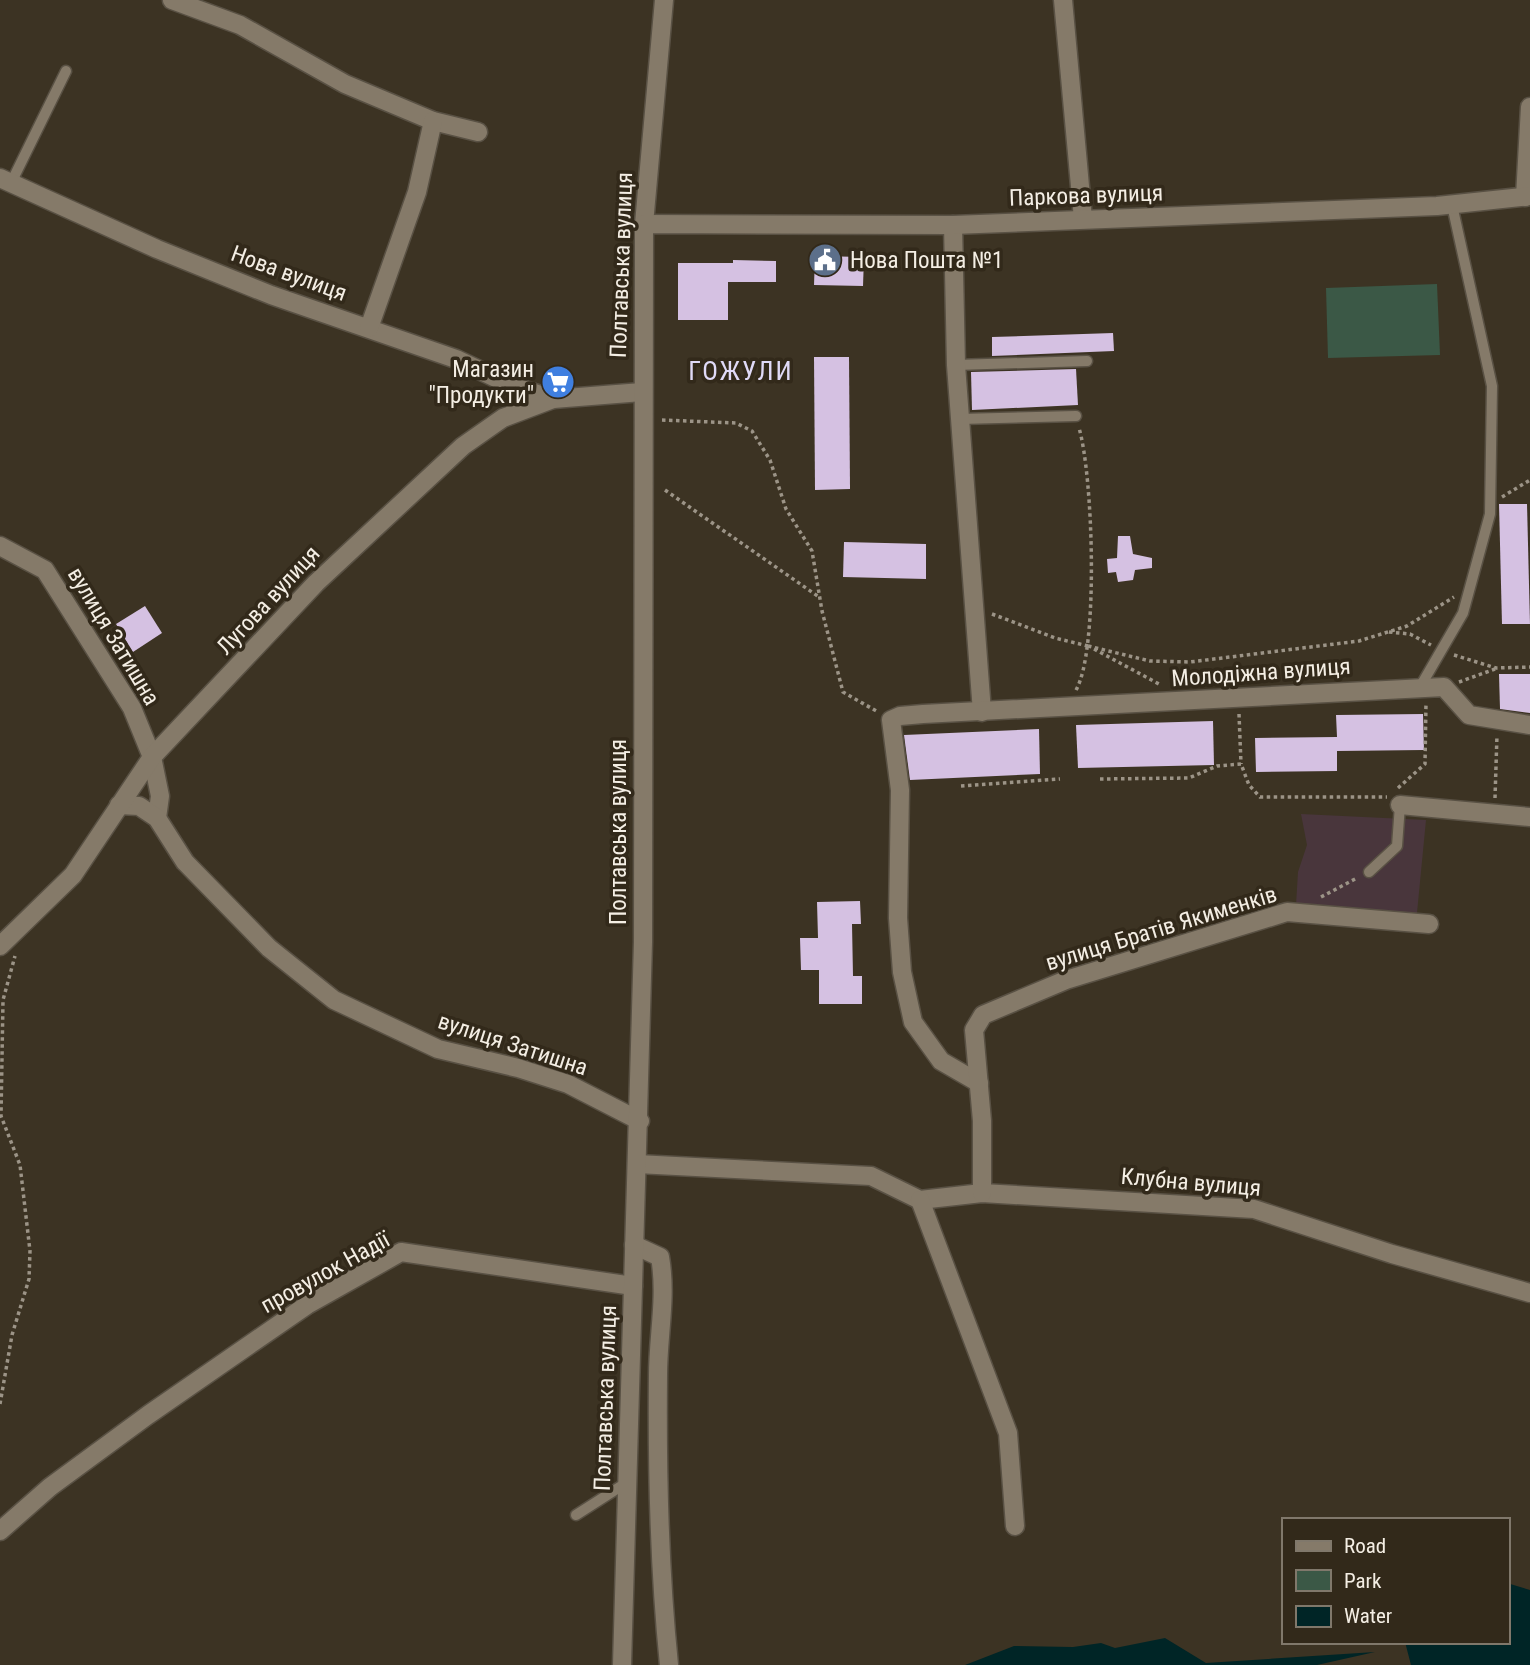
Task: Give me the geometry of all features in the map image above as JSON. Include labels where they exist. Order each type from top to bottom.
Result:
[{"type":"street","points":[[172,0],[240,25],[345,84],[433,121],[478,132]]},
{"type":"street","name":"Полтавська вулиця","points":[[622,1665],[636,1164],[640,1121],[643,942],[644,224],[664,0]]},
{"type":"street","points":[[1063,0],[1083,219]]},
{"type":"street","points":[[1528,197],[1530,107]]},
{"type":"street","points":[[369,328],[417,192],[433,121]]},
{"type":"street","name":"Нова вулиця","points":[[6,181],[157,249],[271,295],[456,359],[513,386],[553,398]]},
{"type":"street","name":"Паркова вулиця","points":[[644,224],[953,225],[1452,205],[1528,197]]},
{"type":"street","points":[[953,225],[956,365],[982,712]]},
{"type":"street","name":"Лугова вулиця","points":[[0,946],[73,875],[152,757],[316,583],[380,520],[463,446],[503,418],[553,398],[642,392]]},
{"type":"street","name":"вулиця Затишна","points":[[0,546],[45,570],[132,708],[152,757],[160,796],[157,818],[185,862],[269,948],[334,1000],[438,1049],[518,1068],[568,1084],[640,1121]]},
{"type":"street","points":[[1430,687],[1469,715],[1530,725]]},
{"type":"street","name":"Молодіжна вулиця","points":[[891,720],[900,716],[1430,687]]},
{"type":"street","points":[[891,720],[900,790],[898,918],[902,972],[913,1022],[941,1061],[979,1083]]},
{"type":"street","points":[[119,805],[139,806],[157,818]]},
{"type":"street","points":[[1400,805],[1530,817]]},
{"type":"street","name":"вулиця Братів Якименків","points":[[982,1193],[979,1083],[974,1030],[983,1015],[1066,981],[1287,912],[1429,924]]},
{"type":"street","points":[[636,1164],[871,1177],[920,1200],[1008,1433],[1015,1526]]},
{"type":"street","name":"Клубна вулиця","points":[[920,1200],[982,1193],[1254,1209],[1392,1254],[1530,1293]]},
{"type":"street","points":[[634,1245],[660,1257],[665,1286],[658,1371],[658,1534],[668,1665]]},
{"type":"street","name":"провулок Надії","points":[[0,1531],[50,1487],[148,1415],[307,1305],[401,1252],[633,1286]]},
{"type":"lane","name":"Нова вулиця","points":[[6,181],[65,71]]},
{"type":"lane","points":[[1430,687],[1441,651],[1463,613],[1490,505],[1492,386],[1452,205]]},
{"type":"lane","points":[[956,365],[1087,360]]},
{"type":"lane","points":[[960,419],[1076,416]]},
{"type":"lane","points":[[1369,872],[1397,846],[1400,805]]},
{"type":"lane","points":[[576,1515],[626,1483]]},
{"type":"path","points":[[1066,709],[1084,677],[1088,646],[1087,488],[1082,437],[1076,416]]},
{"type":"path","points":[[662,420],[736,423],[752,431],[769,460],[786,509],[812,551],[820,598],[843,692],[891,720]]},
{"type":"path","points":[[1490,505],[1530,480]]},
{"type":"path","points":[[665,491],[820,598]]},
{"type":"path","points":[[974,607],[1055,638],[1150,662],[1190,662],[1359,640],[1407,625],[1470,586]]},
{"type":"path","points":[[1387,632],[1410,635],[1441,651],[1496,668]]},
{"type":"path","points":[[1088,646],[1192,702]]},
{"type":"path","points":[[1238,699],[1241,764],[1249,785],[1260,797],[1389,797],[1425,764],[1430,687],[1496,668],[1530,667]]},
{"type":"path","points":[[1494,814],[1497,721]]},
{"type":"path","points":[[1100,779],[1189,778],[1217,765],[1241,764]]},
{"type":"path","points":[[961,786],[1060,779]]},
{"type":"path","points":[[1316,900],[1369,872]]},
{"type":"path","points":[[0,1404],[12,1335],[29,1279],[30,1251],[20,1165],[1,1116],[3,1000],[22,927]]},
{"type":"shaded area","points":[[1301,814],[1426,820],[1417,913],[1296,905],[1298,872],[1307,845]]},
{"type":"green space","points":[[1437,284],[1440,355],[1328,358],[1326,288]]},
{"type":"water","points":[[1509,1584],[1530,1590],[1530,1665],[1411,1665],[1406,1644],[1509,1644]]},
{"type":"water","points":[[1165,1638],[1206,1663],[1375,1652],[1317,1665],[965,1665],[1014,1646],[1073,1647],[1101,1643],[1115,1648]]},
{"type":"building","points":[[815,256],[864,257],[863,286],[814,285]]},
{"type":"building","points":[[733,260],[776,261],[776,282],[728,282],[728,320],[678,320],[678,263],[733,263]]},
{"type":"building","points":[[1113,333],[1114,351],[992,356],[992,337]]},
{"type":"building","points":[[814,357],[849,357],[850,489],[815,490]]},
{"type":"building","points":[[1076,369],[1078,405],[972,410],[971,372]]},
{"type":"building","points":[[1499,504],[1527,504],[1530,624],[1502,624]]},
{"type":"building","points":[[1118,536],[1130,536],[1133,554],[1152,558],[1152,568],[1135,570],[1133,580],[1118,582],[1116,572],[1108,573],[1107,559],[1117,558]]},
{"type":"building","points":[[844,542],[926,544],[926,579],[843,577]]},
{"type":"building","points":[[145,606],[162,633],[133,652],[116,624]]},
{"type":"building","points":[[1499,674],[1530,674],[1530,713],[1500,709]]},
{"type":"building","points":[[1423,714],[1424,750],[1337,751],[1337,771],[1256,772],[1255,738],[1337,737],[1336,715]]},
{"type":"building","points":[[1213,721],[1214,765],[1078,768],[1076,725]]},
{"type":"building","points":[[1039,729],[1040,774],[910,780],[904,735]]},
{"type":"building","points":[[860,901],[861,924],[852,924],[853,976],[862,976],[862,1004],[819,1004],[819,970],[801,970],[800,938],[818,938],[817,902]]},
{"type":"place","name":"Нова Пошта №1","points":[[825,260]]},
{"type":"place","name":"Магазин \"Продукти\"","points":[[558,382]]},
{"type":"district","name":"ГОЖУЛИ","points":[[741,371]]}]
